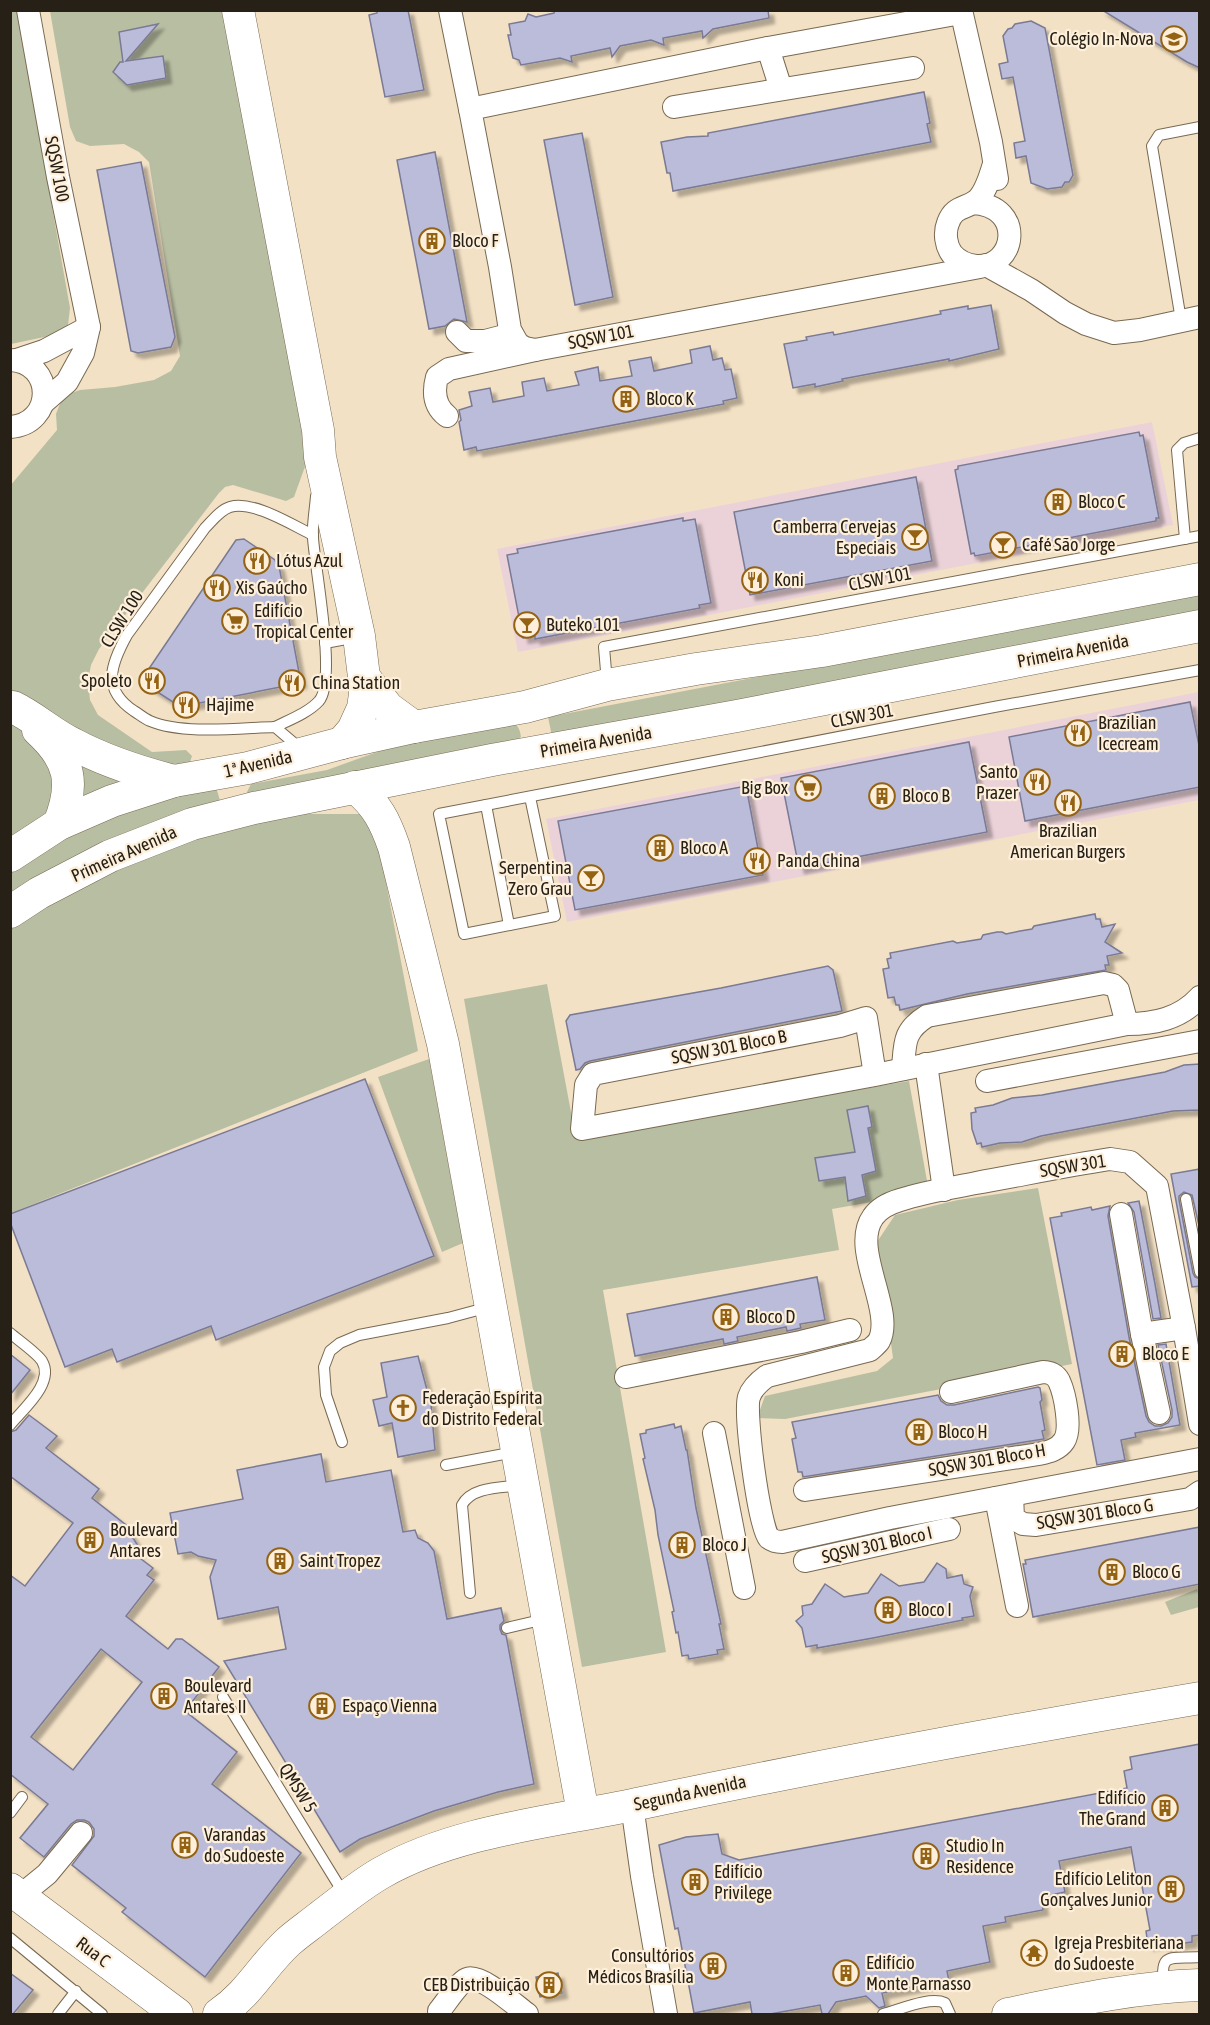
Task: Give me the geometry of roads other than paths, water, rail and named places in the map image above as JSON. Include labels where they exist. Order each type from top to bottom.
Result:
[{"type":"street","name":"SQSW 100","points":[[28,10],[58,177],[89,327],[83,353],[67,382],[38,411]]},
{"type":"street","points":[[238,10],[318,430],[320,457],[359,636],[365,694],[363,708],[353,730],[342,743]]},
{"type":"street","points":[[450,10],[512,334],[518,344],[535,350]]},
{"type":"street","points":[[470,110],[768,48],[961,12],[991,142],[1002,214],[1010,232],[1007,246],[999,258],[983,266],[970,266],[952,254],[947,244],[948,222],[962,207],[978,200],[987,185],[994,164]]},
{"type":"street","points":[[768,48],[781,89]]},
{"type":"street","points":[[674,107],[913,68]]},
{"type":"street","points":[[973,203],[994,207],[1002,214]]},
{"type":"street","points":[[922,277],[933,266],[947,244]]},
{"type":"street","points":[[1007,246],[1031,290]]},
{"type":"street","points":[[983,266],[1031,290],[1086,324],[1114,333],[1140,330],[1194,317]]},
{"type":"street","name":"SQSW 101","points":[[447,416],[440,411],[435,398],[435,386],[437,377],[449,369],[535,350],[983,266]]},
{"type":"street","points":[[14,360],[44,351],[89,327]]},
{"type":"street","points":[[457,332],[466,341],[485,341],[512,334]]},
{"type":"street","points":[[10,447],[38,411],[45,391],[36,371],[28,364],[14,360]]},
{"type":"street","points":[[10,427],[23,425],[38,411]]},
{"type":"street","points":[[342,743],[414,727],[525,707],[608,685],[696,669],[822,651],[1200,579]]},
{"type":"street","name":"Primeira Avenida","points":[[10,912],[39,893],[110,856],[192,824],[254,808],[1200,626]]},
{"type":"street","points":[[364,677],[388,708],[414,727]]},
{"type":"street","points":[[12,706],[70,743],[100,757],[136,771],[174,781]]},
{"type":"street","points":[[12,706],[44,735],[67,770],[70,785],[67,805],[59,824]]},
{"type":"street","points":[[525,707],[535,733],[534,743],[526,754]]},
{"type":"street","name":"1ª Avenida","points":[[174,781],[248,768],[342,743]]},
{"type":"street","points":[[248,768],[239,790],[246,803],[254,808]]},
{"type":"street","points":[[394,847],[401,804],[408,790],[420,776]]},
{"type":"street","points":[[10,856],[59,824],[112,801],[174,781]]},
{"type":"street","points":[[356,787],[375,805],[388,829],[443,1044],[583,1813]]},
{"type":"street","points":[[903,1069],[906,1035],[915,1023],[927,1016],[1104,983],[1113,984],[1118,990],[1126,1024]]},
{"type":"street","points":[[875,1074],[1126,1024],[1154,1022],[1174,1017],[1192,1006],[1200,997]]},
{"type":"street","name":"SQSW 301 Bloco B","points":[[866,1018],[875,1074],[582,1129],[586,1085],[592,1074],[840,1026],[866,1018]]},
{"type":"street","points":[[1057,1038],[1066,1066]]},
{"type":"street","points":[[987,1081],[1200,1041]]},
{"type":"street","points":[[926,1064],[944,1190]]},
{"type":"street","name":"SQSW 301","points":[[1200,1424],[1157,1186],[1130,1162],[1110,1159],[944,1190],[899,1200],[885,1206],[874,1216],[868,1227],[866,1241],[882,1320],[882,1334],[878,1342],[870,1350],[799,1366],[767,1376],[749,1396],[748,1415],[754,1472],[764,1528],[774,1541],[782,1542],[890,1518],[1200,1459]]},
{"type":"street","points":[[1121,1214],[1142,1334],[1159,1413]]},
{"type":"street","points":[[1142,1334],[1184,1328]]},
{"type":"street","points":[[626,1377],[850,1330]]},
{"type":"street","points":[[799,1366],[801,1342]]},
{"type":"street","name":"SQSW 301 Bloco H","points":[[806,1490],[1053,1450],[1063,1443],[1067,1434],[1068,1423],[1059,1381],[1049,1372],[951,1392]]},
{"type":"street","points":[[714,1433],[744,1588]]},
{"type":"street","points":[[944,1468],[953,1506]]},
{"type":"street","points":[[723,1479],[754,1472]]},
{"type":"street","name":"SQSW 301 Bloco G","points":[[1004,1496],[1013,1518],[1023,1524],[1036,1525],[1190,1499],[1200,1492]]},
{"type":"street","points":[[1004,1496],[1017,1606]]},
{"type":"street","points":[[890,1518],[895,1541]]},
{"type":"street","name":"SQSW 301 Bloco I","points":[[805,1561],[949,1529]]},
{"type":"street","name":"Segunda Avenida","points":[[228,2011],[287,1942],[346,1897],[380,1873],[414,1856],[465,1839],[766,1777],[1200,1698]]},
{"type":"street","points":[[632,1805],[666,2014]]},
{"type":"street","points":[[15,1896],[47,1874],[81,1833]]},
{"type":"street","name":"Rua C","points":[[15,1896],[179,2014]]},
{"type":"street","points":[[439,2011],[464,1980],[471,1977],[495,1989],[527,2014]]},
{"type":"street","points":[[1008,2014],[1164,1986],[1200,1985]]},
{"type":"lane","points":[[1194,317],[1152,146],[1159,135],[1200,127]]},
{"type":"lane","points":[[1185,539],[1177,450],[1184,443],[1200,438]]},
{"type":"lane","name":"CLSW 100","points":[[313,535],[264,511],[248,507],[230,507],[219,513],[205,528],[117,652],[112,672],[113,689],[125,705],[150,721],[176,728],[276,727],[309,709],[320,700],[326,679],[325,643],[313,535],[320,457]]},
{"type":"lane","name":"CLSW 101","points":[[608,685],[604,647],[1200,536]]},
{"type":"lane","points":[[325,643],[359,636]]},
{"type":"lane","name":"CLSW 301","points":[[509,925],[464,934],[439,814],[994,707],[1200,670]]},
{"type":"lane","points":[[276,727],[306,753]]},
{"type":"lane","points":[[486,805],[509,925],[555,916],[530,797]]},
{"type":"lane","points":[[1186,1199],[1200,1272]]},
{"type":"lane","points":[[342,1442],[326,1395],[324,1367],[330,1351],[340,1343],[359,1335],[448,1318],[492,1306]]},
{"type":"lane","points":[[10,1333],[42,1361],[45,1376],[39,1390],[10,1425]]},
{"type":"lane","points":[[446,1465],[518,1451]]},
{"type":"lane","points":[[470,1593],[462,1505],[465,1499],[478,1491],[524,1485]]},
{"type":"lane","points":[[507,1628],[548,1618]]},
{"type":"lane","name":"QMSW 5","points":[[223,1697],[346,1897]]},
{"type":"lane","points":[[10,1813],[22,1797]]},
{"type":"lane","points":[[10,1938],[102,2014]]},
{"type":"lane","points":[[1164,1986],[1161,1967],[1164,1962],[1169,1959],[1200,1957]]},
{"type":"lane","points":[[58,2014],[76,1991]]},
{"type":"lane","points":[[883,2014],[930,2000],[940,2000],[945,2003],[950,2014]]},
{"type":"place","name":"Colégio In-Nova","points":[[1174,39]]},
{"type":"place","name":"Bloco F","points":[[432,241]]},
{"type":"place","name":"Bloco K","points":[[626,399]]},
{"type":"place","name":"Bloco C","points":[[1058,502]]},
{"type":"place","name":"Camberra Cervejas Especiais","points":[[915,537]]},
{"type":"place","name":"Café São Jorge","points":[[1003,545]]},
{"type":"place","name":"Lótus Azul","points":[[257,561]]},
{"type":"place","name":"Koni","points":[[755,580]]},
{"type":"place","name":"Xis Gaúcho","points":[[217,588]]},
{"type":"place","name":"Edifício Tropical Center","points":[[235,621]]},
{"type":"place","name":"Buteko 101","points":[[527,625]]},
{"type":"place","name":"Spoleto","points":[[152,681]]},
{"type":"place","name":"China Station","points":[[292,683]]},
{"type":"place","name":"Hajime","points":[[186,705]]},
{"type":"place","name":"Brazilian Icecream","points":[[1078,733]]},
{"type":"place","name":"Santo Prazer","points":[[1037,782]]},
{"type":"place","name":"Big Box","points":[[808,788]]},
{"type":"place","name":"Bloco B","points":[[882,796]]},
{"type":"place","name":"Brazilian American Burgers","points":[[1068,803]]},
{"type":"place","name":"Bloco A","points":[[660,848]]},
{"type":"place","name":"Panda China","points":[[757,861]]},
{"type":"place","name":"Serpentina Zero Grau","points":[[591,878]]},
{"type":"place","name":"Bloco D","points":[[726,1317]]},
{"type":"place","name":"Bloco E","points":[[1122,1354]]},
{"type":"place","name":"Federação Espírita do Distrito Federal","points":[[403,1408]]},
{"type":"place","name":"Bloco H","points":[[919,1432]]},
{"type":"place","name":"Boulevard Antares","points":[[90,1540]]},
{"type":"place","name":"Bloco J","points":[[682,1545]]},
{"type":"place","name":"Saint Tropez","points":[[280,1561]]},
{"type":"place","name":"Bloco G","points":[[1112,1572]]},
{"type":"place","name":"Bloco I","points":[[888,1610]]},
{"type":"place","name":"Boulevard Antares II","points":[[164,1696]]},
{"type":"place","name":"Espaço Vienna","points":[[322,1706]]},
{"type":"place","name":"Edifício The Grand","points":[[1165,1808]]},
{"type":"place","name":"Varandas do Sudoeste","points":[[185,1845]]},
{"type":"place","name":"Studio In Residence","points":[[926,1856]]},
{"type":"place","name":"Edifício Privilege","points":[[695,1882]]},
{"type":"place","name":"Edifício Leliton Gonçalves Junior","points":[[1171,1889]]},
{"type":"place","name":"Igreja Presbiteriana do Sudoeste","points":[[1034,1953]]},
{"type":"place","name":"Consultórios Médicos Brasília","points":[[713,1966]]},
{"type":"place","name":"Edifício Monte Parnasso","points":[[846,1973]]},
{"type":"place","name":"CEB Distribuição","points":[[549,1985]]}]
